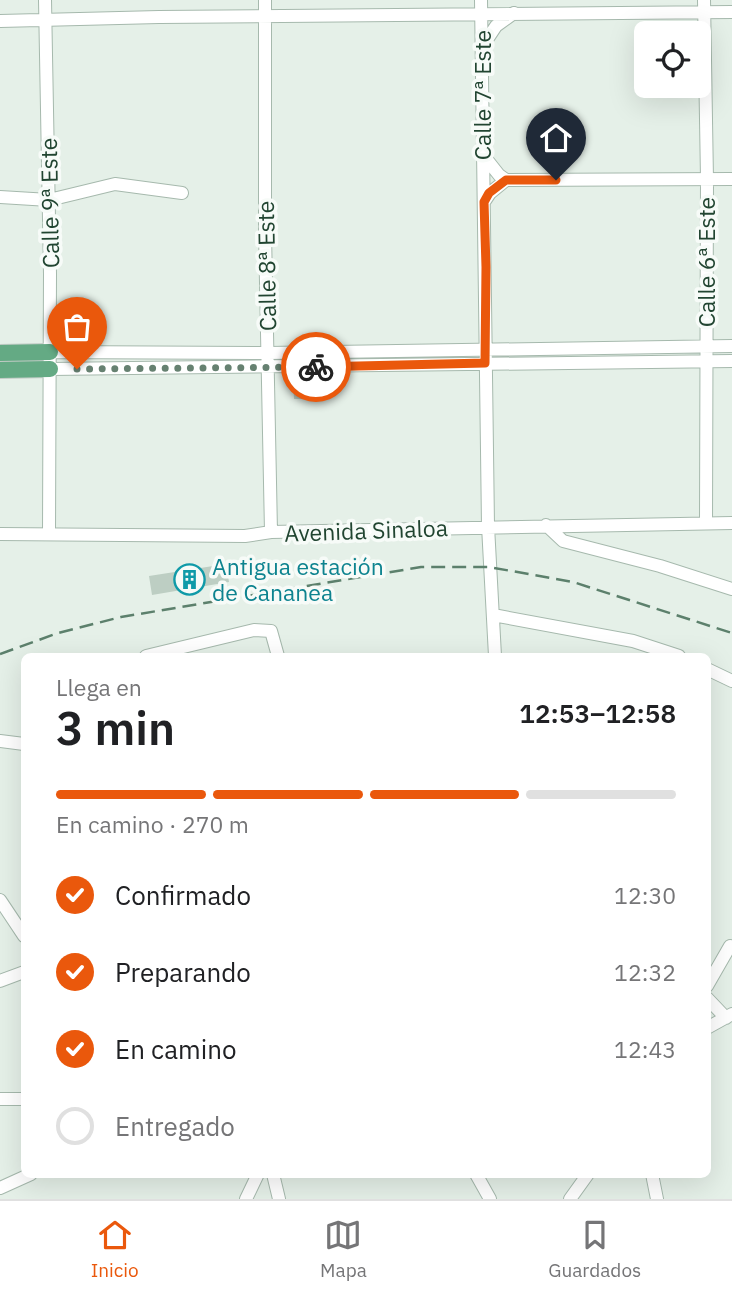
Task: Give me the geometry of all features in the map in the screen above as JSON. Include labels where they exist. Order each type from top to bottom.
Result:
[{"type":"main road","points":[[0,353],[50,360]]},
{"type":"main road","points":[[0,370],[50,360]]},
{"type":"street","name":"Calle 9ª Este","points":[[45,0],[49,200],[49,533]]},
{"type":"street","name":"Calle 8ª Este","points":[[265,0],[271,532]]},
{"type":"street","name":"Calle 7ª Este","points":[[481,0],[488,526],[495,653]]},
{"type":"street","points":[[0,21],[481,14],[704,6],[732,12]]},
{"type":"street","name":"Calle 6ª Este","points":[[704,6],[707,179],[706,523]]},
{"type":"street","points":[[482,47],[496,26],[515,13]]},
{"type":"street","points":[[484,156],[506,180],[732,179]]},
{"type":"street","points":[[484,202],[489,193],[506,180]]},
{"type":"street","points":[[0,197],[49,200],[115,184],[182,193]]},
{"type":"street","points":[[50,360],[411,349],[732,346]]},
{"type":"street","points":[[624,347],[625,362]]},
{"type":"street","points":[[410,365],[411,349]]},
{"type":"street","points":[[50,360],[269,368],[732,361]]},
{"type":"street","name":"Avenida Sinaloa","points":[[0,534],[245,536],[271,532],[488,526],[732,523]]},
{"type":"street","points":[[546,525],[552,534],[563,541],[660,566],[732,589]]},
{"type":"street","points":[[493,615],[633,641],[668,653]]},
{"type":"street","points":[[158,653],[254,630],[271,631],[277,653]]},
{"type":"street","points":[[711,671],[732,681]]},
{"type":"street","points":[[0,741],[21,744]]},
{"type":"street","points":[[0,900],[21,929]]},
{"type":"street","points":[[711,979],[730,946]]},
{"type":"street","points":[[0,981],[21,973]]},
{"type":"street","points":[[711,1001],[729,1016],[711,1026]]},
{"type":"street","points":[[0,1099],[21,1099]]},
{"type":"street","points":[[0,1188],[22,1178]]},
{"type":"street","points":[[246,1199],[256,1178]]},
{"type":"street","points":[[274,1178],[279,1199]]},
{"type":"street","points":[[478,1178],[490,1199]]},
{"type":"street","points":[[570,1199],[585,1178]]},
{"type":"street","points":[[653,1178],[657,1199]]},
{"type":"building","points":[[306,377],[307,399],[294,399],[293,378]]},
{"type":"building","name":"Antigua estación de Cananea","points":[[226,564],[229,582],[152,595],[149,576]]},
{"type":"railway","points":[[0,654],[58,633],[121,617],[421,567],[489,567],[573,582],[732,633]]},
{"type":"way so far","points":[[77,369],[316,367]]},
{"type":"place","name":"Antigua estación de Cananea","points":[[189,579]]},
{"type":"route","points":[[316,367],[485,363],[484,202],[489,193],[506,180],[556,180]]}]
